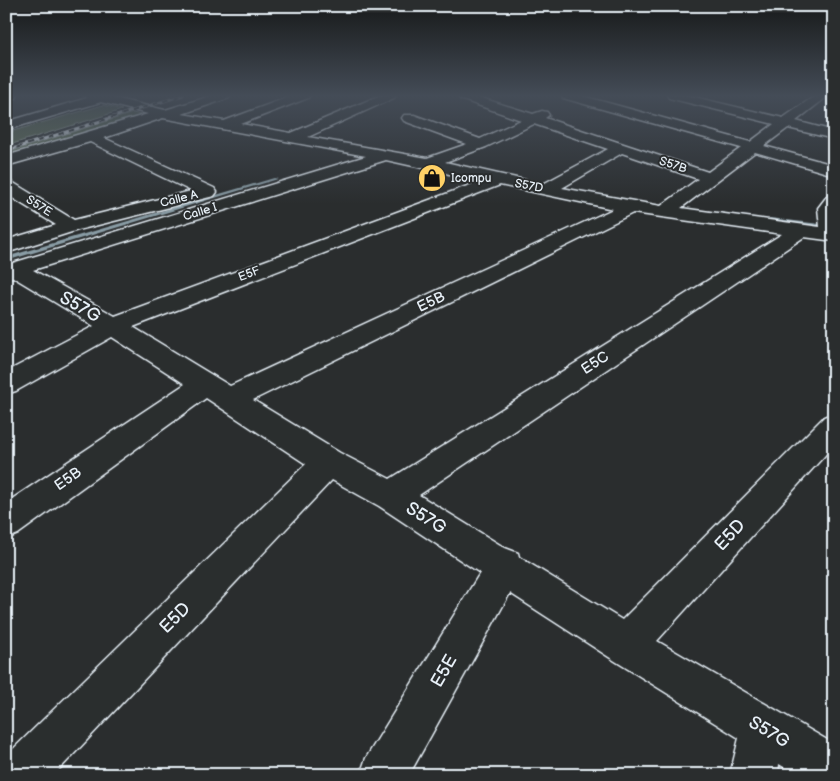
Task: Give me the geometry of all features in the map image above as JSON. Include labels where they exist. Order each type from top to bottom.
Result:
[{"type":"street","points":[[6,161],[109,131]]},
{"type":"street","name":"S57D","points":[[255,131],[428,163],[499,180],[631,207],[667,210],[832,235]]},
{"type":"street","points":[[293,138],[307,131]]},
{"type":"street","points":[[446,131],[480,144]]},
{"type":"street","points":[[428,163],[480,144],[507,131]]},
{"type":"street","name":"S57B","points":[[570,131],[711,178]]},
{"type":"street","points":[[701,131],[834,170]]},
{"type":"street","points":[[667,210],[773,131]]},
{"type":"street","points":[[819,131],[834,135]]},
{"type":"street","points":[[91,137],[208,192]]},
{"type":"street","points":[[547,189],[620,148]]},
{"type":"street","name":"Calle A","points":[[9,263],[71,226],[208,192],[351,150]]},
{"type":"street","name":"Calle I","points":[[9,263],[386,156]]},
{"type":"street","name":"E5F","points":[[6,384],[113,326],[499,180]]},
{"type":"street","name":"S57E","points":[[6,186],[71,226]]},
{"type":"street","points":[[832,235],[827,208],[834,198]]},
{"type":"street","name":"E5B","points":[[6,523],[217,391],[631,207]]},
{"type":"street","name":"E5C","points":[[391,496],[799,231]]},
{"type":"street","name":"S57G","points":[[9,263],[329,462],[391,496],[505,566],[626,645],[834,771]]},
{"type":"street","name":"E5D","points":[[626,645],[834,425]]},
{"type":"street","name":"E5D","points":[[21,775],[329,462]]},
{"type":"street","name":"E5E","points":[[383,775],[505,566]]},
{"type":"street","points":[[754,775],[763,729]]},
{"type":"green space","points":[[11,131],[53,131],[6,146],[6,133]]},
{"type":"green space","points":[[74,131],[93,131],[6,161],[6,153]]},
{"type":"waterway","points":[[6,259],[276,179]]},
{"type":"waterway","points":[[770,220],[828,227]]},
{"type":"railway","points":[[6,151],[68,131]]},
{"type":"place","name":"Icompu","points":[[432,178]]}]
